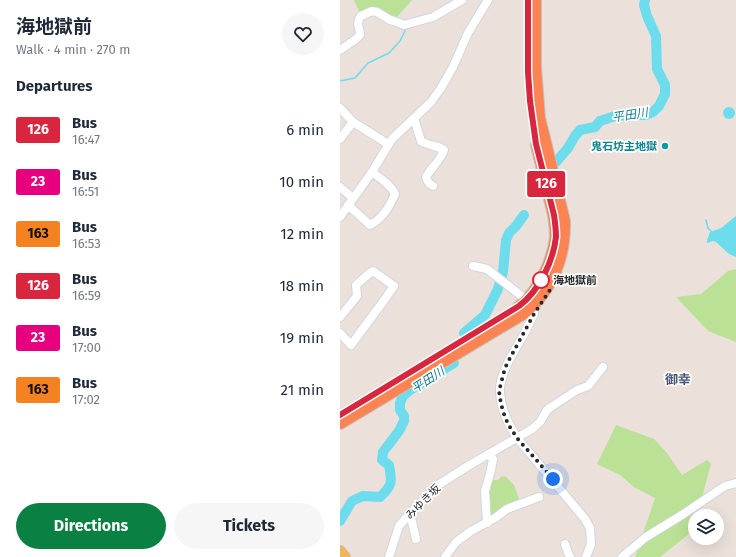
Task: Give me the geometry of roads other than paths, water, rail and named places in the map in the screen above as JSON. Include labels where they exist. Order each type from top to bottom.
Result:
[{"type":"highway","points":[[528,0],[528,72],[530,101],[536,144],[556,227],[556,237],[552,254],[531,307]]},
{"type":"highway","points":[[340,423],[516,318],[531,307],[548,287],[554,275],[562,249],[564,221],[540,118],[535,67],[535,0]]},
{"type":"highway","points":[[340,415],[510,312],[531,307]]},
{"type":"main road","points":[[340,551],[345,557]]},
{"type":"street","points":[[340,50],[360,35],[358,24],[359,19],[361,16],[372,11],[404,25],[433,17],[462,0]]},
{"type":"street","points":[[340,217],[372,172],[388,144],[431,102],[441,88],[453,67],[468,33],[488,0]]},
{"type":"street","points":[[340,108],[353,122],[388,144]]},
{"type":"street","points":[[414,118],[420,141],[444,150],[426,177],[429,184],[434,186]]},
{"type":"street","points":[[340,139],[353,122]]},
{"type":"street","points":[[340,187],[370,225],[377,221],[396,194],[372,172]]},
{"type":"street","points":[[472,266],[487,269],[531,307],[505,368],[499,391],[501,404],[508,424],[517,438],[585,519],[590,528],[591,544],[586,557]]},
{"type":"street","points":[[340,317],[357,296],[356,285],[371,272],[373,271],[394,286],[351,345],[340,333]]},
{"type":"street","name":"みゆき坂","points":[[389,557],[399,526],[438,485],[532,429],[540,422],[547,410],[577,390],[588,386],[603,367]]},
{"type":"street","points":[[487,523],[485,491],[493,459],[489,454]]},
{"type":"street","points":[[622,557],[646,537],[725,486],[736,483]]},
{"type":"street","points":[[445,557],[456,542],[471,531],[487,523],[507,509],[539,498]]},
{"type":"street","points":[[410,514],[416,539]]},
{"type":"street","points":[[566,544],[570,557]]},
{"type":"water","points":[[727,107],[731,107],[735,113],[731,119],[727,119],[723,115],[723,111]]},
{"type":"water","points":[[736,216],[736,257],[729,254],[716,242],[713,241],[707,243],[707,240],[710,232],[721,228]]},
{"type":"waterway","name":"平田川","points":[[556,162],[580,130],[595,127],[600,121],[615,116],[646,115],[653,112],[659,106],[665,94],[665,85],[657,69],[656,36],[647,16],[644,5],[645,0]]},
{"type":"waterway","points":[[340,81],[355,78],[368,63],[389,53],[400,41],[405,31],[405,27]]},
{"type":"waterway","name":"平田川","points":[[464,333],[485,315],[498,289],[503,272],[506,240],[509,233],[524,215]]},
{"type":"waterway","points":[[706,220],[708,228],[712,232]]},
{"type":"waterway","name":"平田川","points":[[340,521],[352,501],[363,496],[380,497],[389,486],[391,475],[389,465],[382,460],[383,452],[399,431],[404,421],[404,416],[400,410],[400,403],[403,396],[410,390],[454,363]]},
{"type":"place","name":"鬼石坊主地獄","points":[[665,146]]},
{"type":"place","name":"海地獄前","points":[[541,280]]},
{"type":"district","name":"御幸","points":[[678,379]]}]
